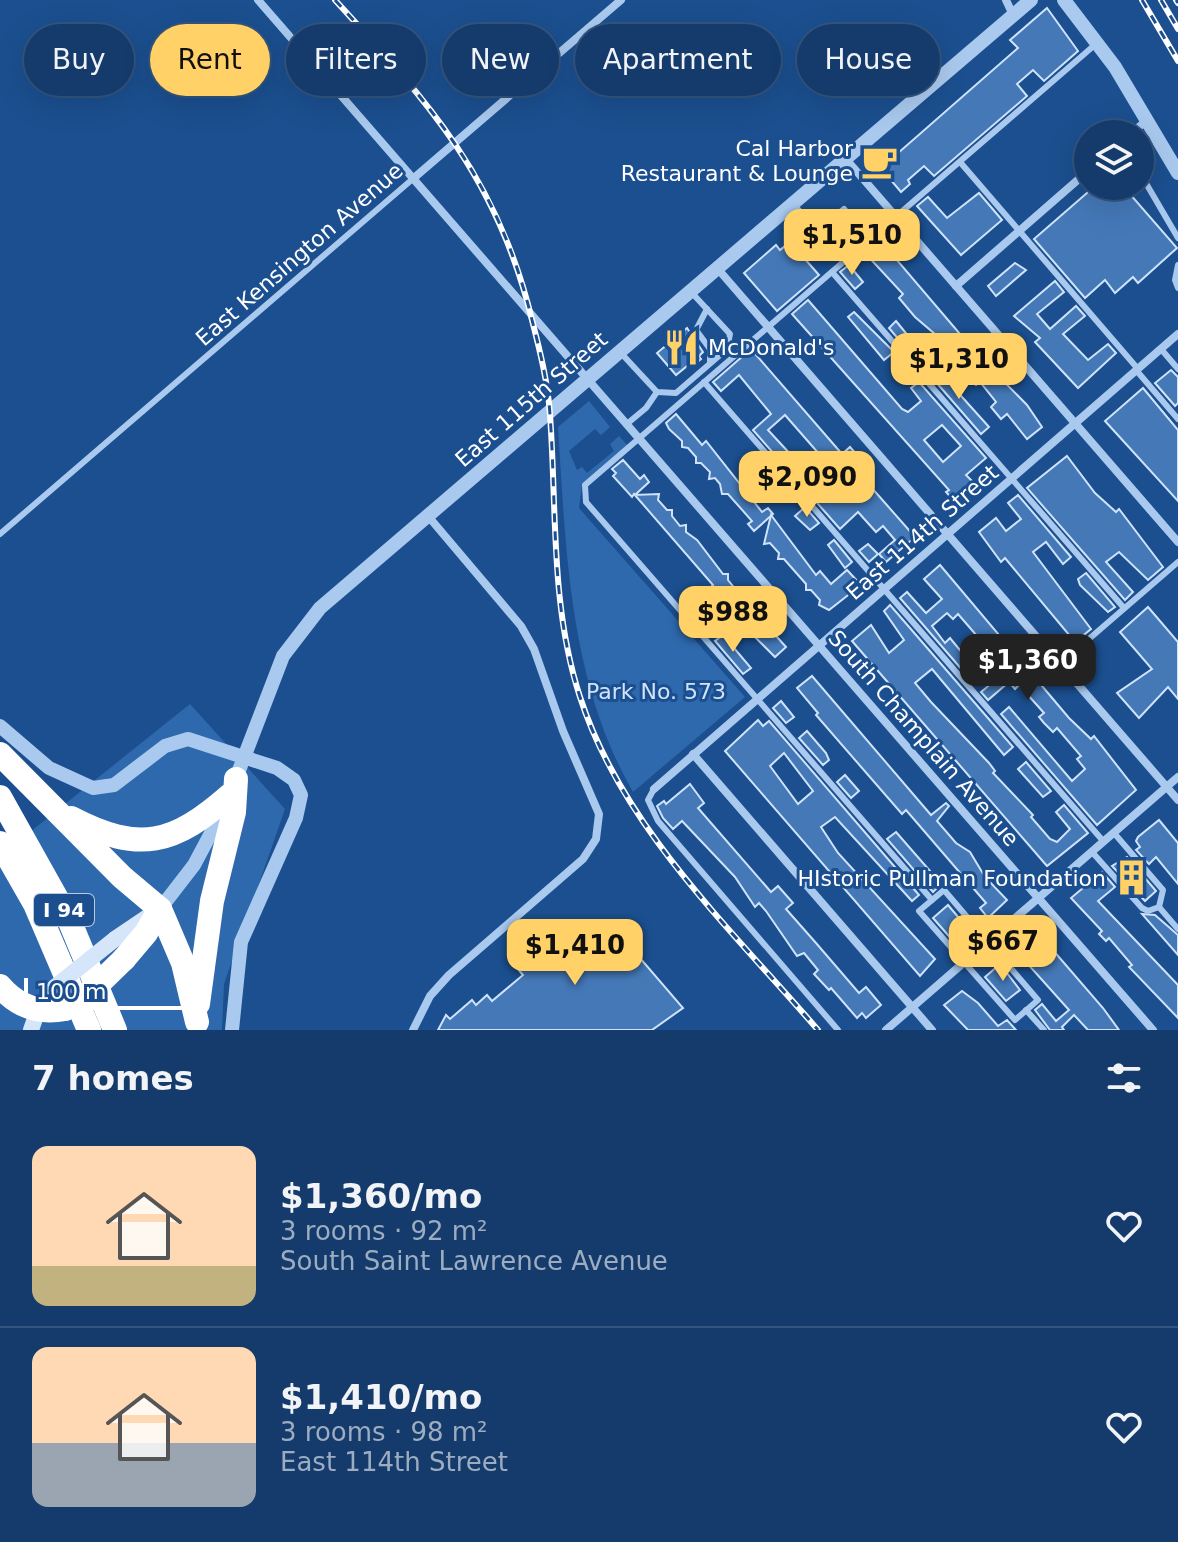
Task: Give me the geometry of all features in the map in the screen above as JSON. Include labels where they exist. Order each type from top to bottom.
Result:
[{"type":"highway","points":[[0,754],[122,877],[160,909],[183,963],[197,1026]]},
{"type":"highway","points":[[53,808],[111,835],[146,841],[177,834],[233,787]]},
{"type":"highway","points":[[197,1026],[204,948],[234,812],[233,787]]},
{"type":"highway","name":"I 94","points":[[0,797],[70,922],[115,1030]]},
{"type":"highway","name":"I 94","points":[[0,843],[35,904],[89,1030]]},
{"type":"highway","points":[[0,986],[34,1020],[60,998],[82,1000],[119,949],[146,933],[160,909]]},
{"type":"street","name":"South Champlain Avenue","points":[[258,0],[641,437],[1153,1030]]},
{"type":"street","name":"East Kensington Avenue","points":[[415,177],[621,0]]},
{"type":"street","points":[[1006,0],[1013,15]]},
{"type":"street","name":"East 115th Street","points":[[160,909],[194,865],[221,819],[283,656],[306,623],[1031,0]]},
{"type":"street","points":[[1064,0],[1097,42],[1147,120]]},
{"type":"street","points":[[1154,132],[1178,173]]},
{"type":"street","points":[[845,158],[1178,542]]},
{"type":"street","points":[[956,286],[1074,183]]},
{"type":"street","points":[[717,268],[1178,800]]},
{"type":"street","name":"East 114th Street","points":[[654,789],[1178,334]]},
{"type":"street","points":[[413,1030],[430,996],[449,975],[583,859],[596,839],[599,814],[528,638],[428,516]]},
{"type":"street","points":[[0,726],[49,768],[93,788],[114,785],[176,741],[198,740],[287,774],[298,786],[301,803],[241,942],[232,1030]]},
{"type":"street","points":[[693,754],[932,1030]]},
{"type":"street","points":[[886,1030],[1178,777]]},
{"type":"lane","points":[[932,900],[586,502],[585,485],[1097,42]]},
{"type":"lane","points":[[960,162],[1178,419]]},
{"type":"lane","name":"East Kensington Avenue","points":[[0,534],[415,177]]},
{"type":"lane","points":[[1154,197],[1178,238]]},
{"type":"lane","points":[[793,203],[817,231],[832,248],[858,226],[844,209],[817,231]]},
{"type":"lane","points":[[1178,265],[1175,280],[1178,288]]},
{"type":"lane","points":[[832,272],[1124,608]]},
{"type":"lane","points":[[620,352],[657,392],[676,393],[727,349],[730,334],[690,291]]},
{"type":"lane","points":[[707,309],[696,330],[710,349],[710,363]]},
{"type":"lane","points":[[1161,349],[1178,369]]},
{"type":"lane","points":[[704,382],[1104,842]]},
{"type":"lane","points":[[628,423],[646,408],[657,392]]},
{"type":"lane","points":[[1060,664],[1178,562]]},
{"type":"lane","points":[[654,789],[648,800],[658,821],[838,1030]]},
{"type":"lane","points":[[1114,833],[1163,890],[1159,907]]},
{"type":"lane","points":[[1092,852],[1142,908],[1148,911],[1159,907]]},
{"type":"lane","points":[[944,890],[1038,1000],[1015,1020],[919,911],[932,900],[944,890]]},
{"type":"lane","points":[[1159,907],[1178,929]]},
{"type":"lane","points":[[1026,1010],[1044,1030]]},
{"type":"green space","name":"Park No. 573","points":[[589,401],[610,427],[601,435],[595,429],[569,451],[577,470],[582,467],[587,473],[614,451],[610,444],[619,436],[628,446],[582,485],[579,508],[745,697],[633,792],[595,706],[574,614],[568,568],[558,427]]},
{"type":"green space","points":[[190,704],[285,809],[224,984],[222,1030],[0,1030],[0,856]]},
{"type":"building","points":[[1047,8],[1078,51],[1044,81],[1033,70],[1017,84],[1027,96],[934,176],[924,166],[908,180],[910,184],[901,192],[885,173],[881,176],[871,164],[871,159],[883,149],[890,157],[897,154],[1018,48],[1010,40]]},
{"type":"building","points":[[979,193],[1002,220],[961,255],[917,206],[928,197],[947,218]]},
{"type":"building","points":[[1079,200],[1135,200],[1177,248],[1138,283],[1133,277],[1115,293],[1105,280],[1085,298],[1034,239]]},
{"type":"building","points":[[879,239],[977,354],[1027,405],[1042,427],[1027,439],[1007,414],[1001,419],[991,407],[996,402],[980,382],[976,385],[961,367],[959,369],[947,354],[949,349],[943,341],[915,317],[899,298],[903,294],[864,252]]},
{"type":"building","points":[[790,242],[819,275],[777,311],[744,273],[776,245],[780,250]]},
{"type":"building","points":[[1015,263],[1026,270],[996,296],[988,286]]},
{"type":"building","points":[[849,265],[863,282],[855,289],[840,272]]},
{"type":"building","points":[[1055,281],[1064,292],[1037,314],[1050,329],[1076,306],[1085,316],[1063,334],[1088,360],[1108,344],[1116,353],[1078,388],[1035,342],[1040,338],[1014,316]]},
{"type":"building","points":[[808,300],[902,409],[908,412],[921,401],[911,388],[919,382],[986,458],[966,475],[975,484],[955,502],[946,492],[949,490],[792,314]],"holes":[[[942,425],[961,446],[943,462],[924,440]]]},
{"type":"building","points":[[854,312],[894,352],[884,360],[848,317]]},
{"type":"building","points":[[896,321],[918,348],[911,354],[889,328]]},
{"type":"building","name":"McDonald's","points":[[687,328],[703,352],[694,365],[692,362],[676,375],[657,353]]},
{"type":"building","points":[[751,349],[842,454],[850,447],[857,455],[849,462],[915,537],[886,562],[879,554],[895,540],[883,526],[876,532],[858,512],[840,529],[753,430],[771,414],[739,375],[721,391],[713,382]],"holes":[[[785,415],[820,455],[805,470],[768,430]],[[835,473],[848,487],[832,501],[819,487]]]},
{"type":"building","points":[[936,368],[989,427],[981,434],[929,374]]},
{"type":"building","points":[[1171,370],[1178,377],[1178,403],[1175,406],[1155,383]]},
{"type":"building","points":[[1143,388],[1178,430],[1178,501],[1105,421]]},
{"type":"building","points":[[676,414],[702,445],[706,441],[762,512],[768,508],[773,514],[754,531],[748,524],[752,521],[728,494],[722,494],[720,484],[715,478],[709,479],[710,472],[701,463],[696,463],[696,457],[688,448],[682,447],[682,441],[669,429],[666,423]]},
{"type":"building","points":[[757,452],[792,492],[783,499],[748,459]]},
{"type":"building","points":[[1067,456],[1095,493],[1116,512],[1119,509],[1163,567],[1148,580],[1119,552],[1106,562],[1133,592],[1125,600],[1027,488]]},
{"type":"building","points":[[623,460],[640,479],[644,475],[649,482],[635,495],[659,494],[658,500],[667,510],[672,510],[672,516],[680,526],[686,525],[686,532],[697,540],[723,574],[728,574],[728,580],[736,590],[742,589],[741,595],[750,605],[756,606],[755,611],[763,621],[769,620],[768,627],[786,647],[775,657],[727,609],[711,587],[713,585],[634,494],[632,497],[613,476],[616,473],[612,469]]},
{"type":"building","points":[[1018,495],[1071,557],[1063,564],[1046,542],[1033,552],[1091,629],[1075,642],[1005,558],[1001,562],[979,532],[996,518],[1006,531],[1021,519],[1008,503]]},
{"type":"building","points":[[805,507],[819,523],[810,530],[795,516]]},
{"type":"building","points":[[771,515],[816,575],[820,571],[831,584],[847,570],[861,585],[829,610],[819,605],[820,600],[811,590],[806,590],[806,584],[784,559],[778,559],[779,553],[770,543],[764,544]]},
{"type":"building","points":[[834,540],[852,562],[845,568],[828,545]]},
{"type":"building","points":[[868,544],[878,554],[869,562],[859,551]]},
{"type":"building","points":[[940,565],[1069,718],[1091,739],[1094,736],[1136,790],[1097,825],[1001,714],[1009,707],[1072,781],[1085,769],[1077,759],[1081,756],[1057,728],[1053,732],[1044,723],[1039,717],[1044,713],[1019,685],[1015,689],[1009,682],[988,700],[981,692],[999,677],[994,671],[999,666],[987,654],[990,651],[958,614],[953,619],[947,613],[932,626],[945,643],[950,638],[978,672],[970,679],[900,598],[907,592],[926,613],[942,599],[924,579]]},
{"type":"building","points":[[1086,573],[1115,607],[1108,612],[1080,585],[1078,579]]},
{"type":"building","points":[[890,605],[1013,747],[1004,755],[932,669],[915,683],[931,702],[989,763],[995,771],[993,773],[1033,815],[1031,817],[1050,839],[1057,842],[1070,829],[1056,812],[1064,805],[1088,833],[1047,866],[852,641],[871,625],[889,653],[904,640],[884,611]]},
{"type":"building","points":[[1148,607],[1178,642],[1178,699],[1168,687],[1139,718],[1117,693],[1152,669],[1120,632]]},
{"type":"building","points":[[723,635],[751,668],[743,674],[715,641]]},
{"type":"building","points":[[812,676],[931,815],[946,803],[949,806],[937,821],[956,843],[970,852],[985,877],[1007,900],[988,918],[980,908],[986,903],[906,810],[902,814],[816,715],[818,713],[797,688]]},
{"type":"building","points":[[781,701],[794,717],[786,723],[773,708]]},
{"type":"building","points":[[758,720],[763,726],[769,721],[919,895],[912,901],[835,817],[821,827],[838,853],[935,959],[920,976],[725,751]],"holes":[[[784,753],[813,791],[798,804],[770,766]]]},
{"type":"building","points":[[807,731],[826,753],[829,760],[823,765],[799,738]]},
{"type":"building","points":[[1026,762],[1051,791],[1043,797],[1018,769]]},
{"type":"building","points":[[845,775],[859,791],[851,798],[837,782]]},
{"type":"building","points":[[690,784],[704,803],[698,808],[771,892],[778,886],[793,903],[786,909],[859,993],[866,987],[881,1005],[866,1018],[862,1013],[857,1018],[831,988],[829,990],[814,974],[818,970],[804,953],[797,956],[766,911],[759,903],[755,907],[735,877],[682,821],[673,829],[663,818],[657,806],[664,801],[666,804]]},
{"type":"building","points":[[1159,820],[1178,843],[1178,884],[1156,857],[1149,864],[1136,850],[1140,847],[1136,841],[1138,837]]},
{"type":"building","points":[[896,832],[937,879],[933,883],[937,888],[933,892],[887,839]]},
{"type":"building","name":"HIstoric Pullman Foundation","points":[[1127,857],[1156,891],[1145,901],[1112,866]]},
{"type":"building","points":[[1102,872],[1115,887],[1098,901],[1178,985],[1178,1018],[1129,967],[1132,965],[1109,938],[1106,941],[1099,934],[1102,931],[1071,898]]},
{"type":"building","points":[[948,905],[970,931],[955,943],[933,918]]},
{"type":"building","points":[[1142,914],[1155,915],[1178,935],[1178,955]]},
{"type":"building","points":[[564,920],[604,921],[625,933],[621,936],[683,1008],[652,1030],[438,1030],[446,1015],[450,1019],[472,1000],[476,1005],[487,995],[492,1001],[523,975],[517,968],[528,959],[524,955],[548,935],[548,927]]},
{"type":"building","points":[[1033,927],[1119,1030],[1088,1030],[1074,1015],[1062,1027],[1064,1030],[1050,1030],[1035,1010],[1042,1004],[1056,1021],[1069,1010],[1025,961],[1022,955],[1025,953],[1015,943]]},
{"type":"building","points":[[1000,964],[1020,990],[1006,1001],[985,977]]},
{"type":"building","points":[[962,991],[978,1003],[998,1026],[1007,1020],[1016,1030],[968,1030],[944,1005]]},
{"type":"railway","points":[[335,0],[401,74],[456,146],[480,184],[518,270],[538,343],[547,391],[556,557],[564,627],[580,697],[599,744],[623,790],[682,874],[818,1030]]},
{"type":"railway","points":[[1142,0],[1178,61]]},
{"type":"railway","points":[[1161,0],[1178,29]]},
{"type":"place","name":"Cal Harbor Restaurant & Lounge","points":[[879,161]]},
{"type":"place","name":"McDonald's","points":[[682,347]]},
{"type":"place","name":"HIstoric Pullman Foundation","points":[[1132,878]]}]
